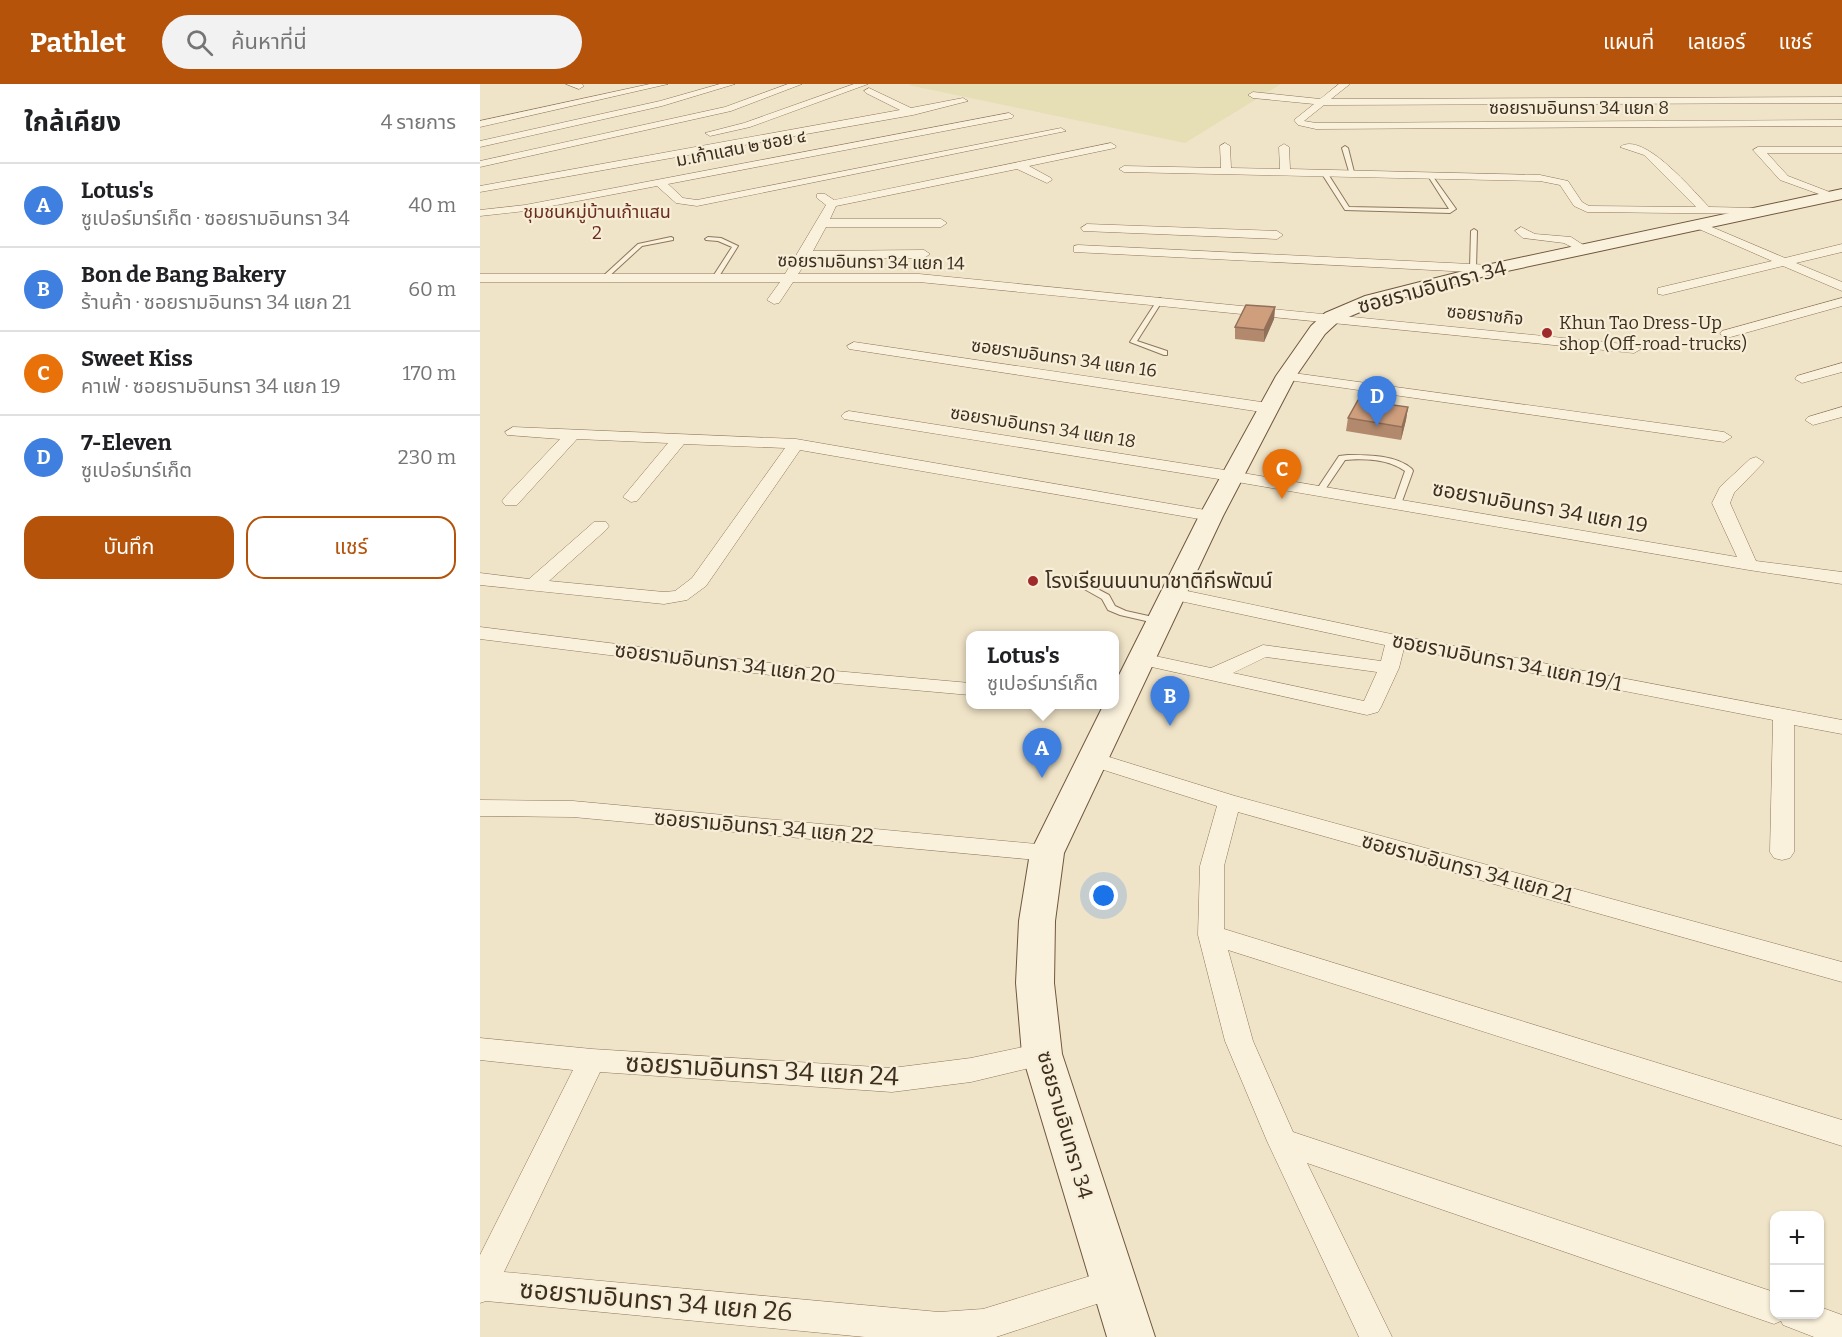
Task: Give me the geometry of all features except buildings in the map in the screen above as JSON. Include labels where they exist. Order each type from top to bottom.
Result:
[{"type":"street","points":[[480,124],[663,84]]},
{"type":"street","points":[[480,144],[662,104],[730,84]]},
{"type":"street","points":[[480,164],[728,109],[796,84]]},
{"type":"street","points":[[1322,102],[1345,84]]},
{"type":"street","points":[[701,135],[747,125],[866,87],[1047,180]]},
{"type":"street","points":[[1253,95],[1322,102],[1842,100]]},
{"type":"street","points":[[480,189],[963,101]]},
{"type":"street","name":"ซอยรามอินทรา 34 แยก 8","points":[[1322,102],[1299,120],[1306,125],[1316,126],[1842,123]]},
{"type":"street","name":"ม.เก้าแสน ๒ ซอย ๔","points":[[480,213],[525,208],[1009,116]]},
{"type":"street","points":[[659,182],[686,203],[1061,131]]},
{"type":"street","points":[[774,300],[805,255],[832,204],[1111,146]]},
{"type":"street","points":[[1225,146],[1226,170]]},
{"type":"street","points":[[1284,147],[1285,172]]},
{"type":"street","points":[[1625,147],[1637,147],[1648,153],[1701,217],[1784,262],[1842,287]]},
{"type":"street","points":[[1836,198],[1784,178],[1758,150],[1842,150]]},
{"type":"street","points":[[772,161],[832,204]]},
{"type":"street","points":[[1124,169],[1556,179],[1564,183],[1578,204],[1587,209],[1701,217]]},
{"type":"street","name":"ซอยรามอินทรา 34","points":[[1119,698],[1160,621],[1231,476],[1268,408],[1317,330],[1332,317],[1372,300],[1482,269],[1585,250],[1701,217],[1760,211],[1836,198]]},
{"type":"street","points":[[821,223],[941,223]]},
{"type":"street","points":[[1086,228],[1277,235]]},
{"type":"street","points":[[1521,231],[1533,237],[1574,240],[1585,250]]},
{"type":"street","points":[[1172,254],[1176,232]]},
{"type":"street","points":[[1663,291],[1842,248]]},
{"type":"street","points":[[1078,249],[1482,269]]},
{"type":"street","points":[[805,255],[924,254]]},
{"type":"street","name":"ซอยรามอินทรา 34 แยก 14","points":[[480,278],[919,278],[1332,317]]},
{"type":"street","points":[[1727,334],[1842,302]]},
{"type":"street","name":"ซอยราชกิจ","points":[[1332,317],[1634,349]]},
{"type":"street","name":"ซอยรามอินทรา 34 แยก 16","points":[[854,346],[1268,408]]},
{"type":"street","points":[[1802,379],[1842,367]]},
{"type":"street","points":[[1286,376],[1725,437]]},
{"type":"street","points":[[1814,420],[1842,412]]},
{"type":"street","name":"ซอยรามอินทรา 34 แยก 18","points":[[849,416],[1231,476]]},
{"type":"street","points":[[513,432],[796,444],[1211,516]]},
{"type":"street","points":[[511,501],[572,435]]},
{"type":"street","points":[[632,497],[681,438]]},
{"type":"street","points":[[480,579],[650,598],[680,596],[691,591],[796,444]]},
{"type":"street","points":[[1749,566],[1721,503],[1726,491],[1756,462]]},
{"type":"street","name":"ซอยรามอินทรา 34 แยก 19","points":[[1231,476],[1749,566],[1842,578]]},
{"type":"street","points":[[533,585],[600,526]]},
{"type":"street","name":"ซอยรามอินทรา 34 แยก 19/1","points":[[1173,594],[1396,641],[1842,727]]},
{"type":"street","name":"ซอยรามอินทรา 34 แยก 20","points":[[480,633],[835,677],[966,689]]},
{"type":"street","points":[[480,643],[507,637]]},
{"type":"street","points":[[1140,659],[1367,708],[1371,707],[1389,668],[1396,641]]},
{"type":"street","points":[[1214,674],[1263,651],[1389,668]]},
{"type":"street","name":"ซอยรามอินทรา 34","points":[[1114,709],[1093,759],[1047,853],[1036,921],[1035,982],[1042,1054],[1131,1337]]},
{"type":"street","points":[[1782,852],[1784,715]]},
{"type":"street","name":"ซอยรามอินทรา 34 แยก 21","points":[[1093,759],[1229,802],[1842,972]]},
{"type":"street","points":[[1229,802],[1212,866],[1211,935],[1239,1041],[1282,1141],[1376,1337]]},
{"type":"street","name":"ซอยรามอินทรา 34 แยก 22","points":[[480,808],[573,809],[1047,853]]},
{"type":"street","points":[[1211,935],[1842,1133]]},
{"type":"street","name":"ซอยรามอินทรา 34 แยก 24","points":[[480,1049],[592,1060],[892,1080],[960,1072],[1042,1054]]},
{"type":"street","points":[[481,1286],[592,1060]]},
{"type":"street","points":[[1282,1141],[1770,1307]]},
{"type":"street","name":"ซอยรามอินทรา 34 แยก 26","points":[[481,1286],[939,1328],[983,1325],[1029,1313],[1113,1284]]},
{"type":"street","points":[[1808,1319],[1842,1331]]},
{"type":"lane","points":[[1346,148],[1353,175]]},
{"type":"lane","points":[[1325,174],[1347,209],[1450,211],[1452,208],[1431,176]]},
{"type":"lane","points":[[1474,231],[1482,269]]},
{"type":"lane","points":[[604,278],[640,245],[671,239]]},
{"type":"lane","points":[[708,239],[719,239],[735,246],[715,278]]},
{"type":"lane","points":[[1160,300],[1133,342],[1164,353]]},
{"type":"lane","points":[[1319,492],[1342,458],[1356,456],[1403,464],[1409,471],[1397,505]]},
{"type":"lane","points":[[1073,579],[1106,597],[1111,608],[1160,621]]},
{"type":"shaded area","points":[[1281,84],[1185,143],[908,85]]},
{"type":"place","name":"Khun Tao Dress-Up shop (Off-road-trucks)","points":[[1547,333]]},
{"type":"place","name":"7-Eleven","points":[[1377,426]]},
{"type":"place","name":"Sweet Kiss","points":[[1282,499]]},
{"type":"place","name":"โรงเรียนนนานาชาติกีรพัฒน์","points":[[1033,581]]},
{"type":"place","name":"Bon de Bang Bakery","points":[[1170,726]]},
{"type":"place","name":"Lotus's","points":[[1042,778]]},
{"type":"district","name":"ชุมชนหมู่บ้านเก้าแสน 2","points":[[597,222]]}]
